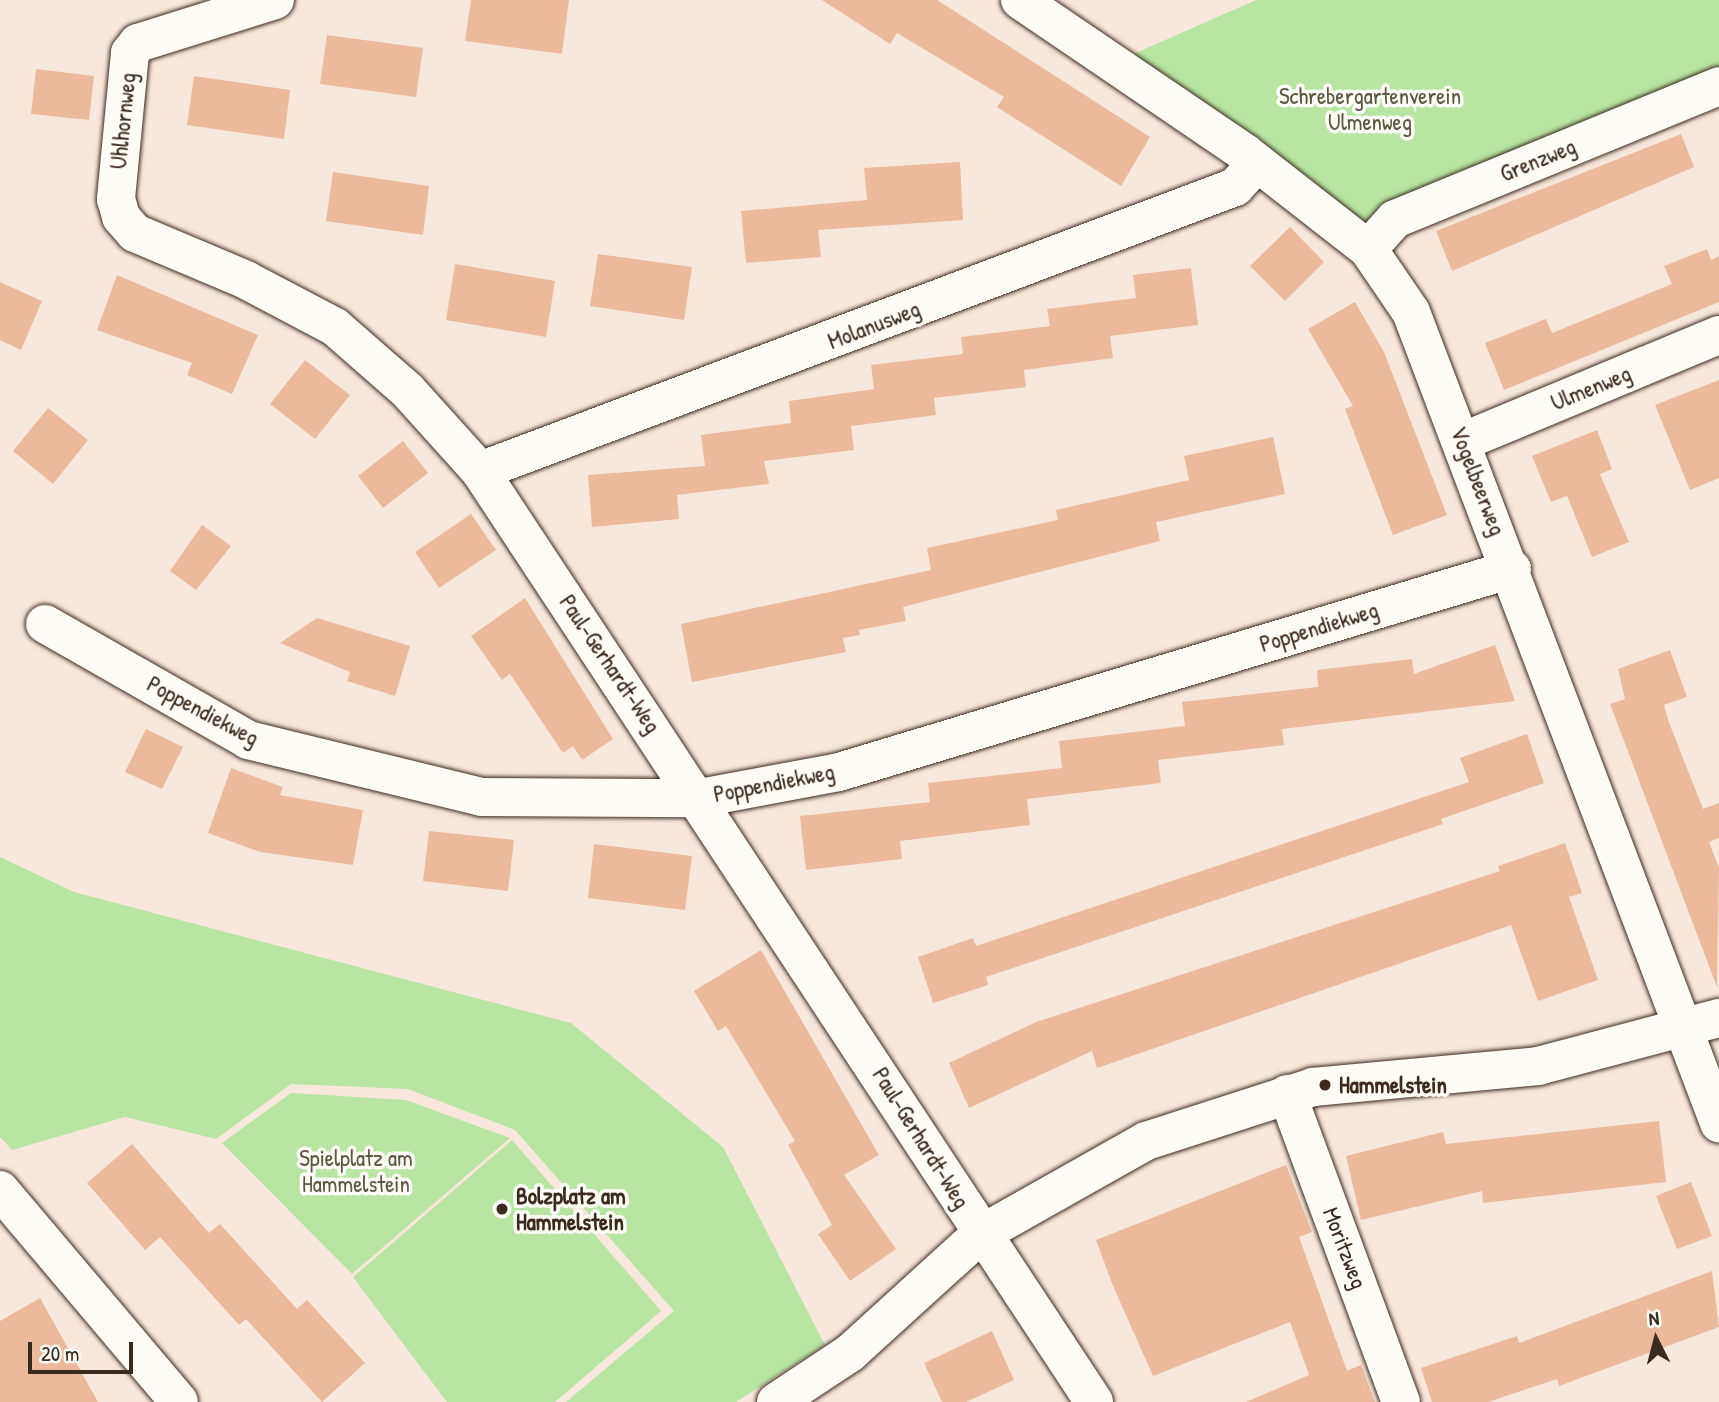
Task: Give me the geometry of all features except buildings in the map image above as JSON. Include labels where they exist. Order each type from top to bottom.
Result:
[{"type":"street","name":"Uhlhornweg","points":[[121,217],[116,200],[130,53],[138,43],[275,0]]},
{"type":"street","name":"Vogelbeerweg","points":[[1020,0],[1258,163],[1368,248],[1411,312],[1464,441],[1512,569],[1702,1024],[1719,1124]]},
{"type":"street","name":"Grenzweg","points":[[1368,248],[1395,219],[1719,86]]},
{"type":"street","name":"Molanusweg","points":[[480,471],[1235,187],[1258,163]]},
{"type":"street","name":"Paul-Gerhardt-Weg","points":[[121,217],[135,233],[246,280],[335,327],[408,391],[480,471],[700,798],[981,1234],[1094,1402]]},
{"type":"street","name":"Ulmenweg","points":[[1464,441],[1719,335]]},
{"type":"street","name":"Poppendiekweg","points":[[45,624],[248,740],[481,797],[700,798],[839,772],[1512,569]]},
{"type":"street","points":[[776,1402],[850,1353],[981,1234],[1146,1141],[1287,1094],[1390,1077],[1538,1066],[1702,1024]]},
{"type":"street","name":"Moritzweg","points":[[1287,1094],[1401,1402]]},
{"type":"street","points":[[0,1189],[168,1396]]},
{"type":"green space","name":"Schrebergartenverein Ulmenweg","points":[[1256,0],[1719,0],[1719,86],[1368,249],[1113,63]]},
{"type":"green space","points":[[0,857],[74,892],[571,1023],[723,1147],[825,1345],[736,1402],[566,1402],[674,1311],[515,1130],[408,1089],[291,1084],[216,1139],[125,1117],[12,1150],[0,1137]]},
{"type":"green space","name":"Spielplatz am Hammelstein","points":[[291,1093],[406,1100],[510,1138],[352,1274],[222,1143]]},
{"type":"green space","name":"Bolzplatz am Hammelstein","points":[[512,1140],[661,1311],[555,1402],[447,1402],[353,1277]]},
{"type":"place","name":"Hammelstein","points":[[1325,1085]]},
{"type":"place","name":"Bolzplatz am Hammelstein","points":[[502,1209]]}]
